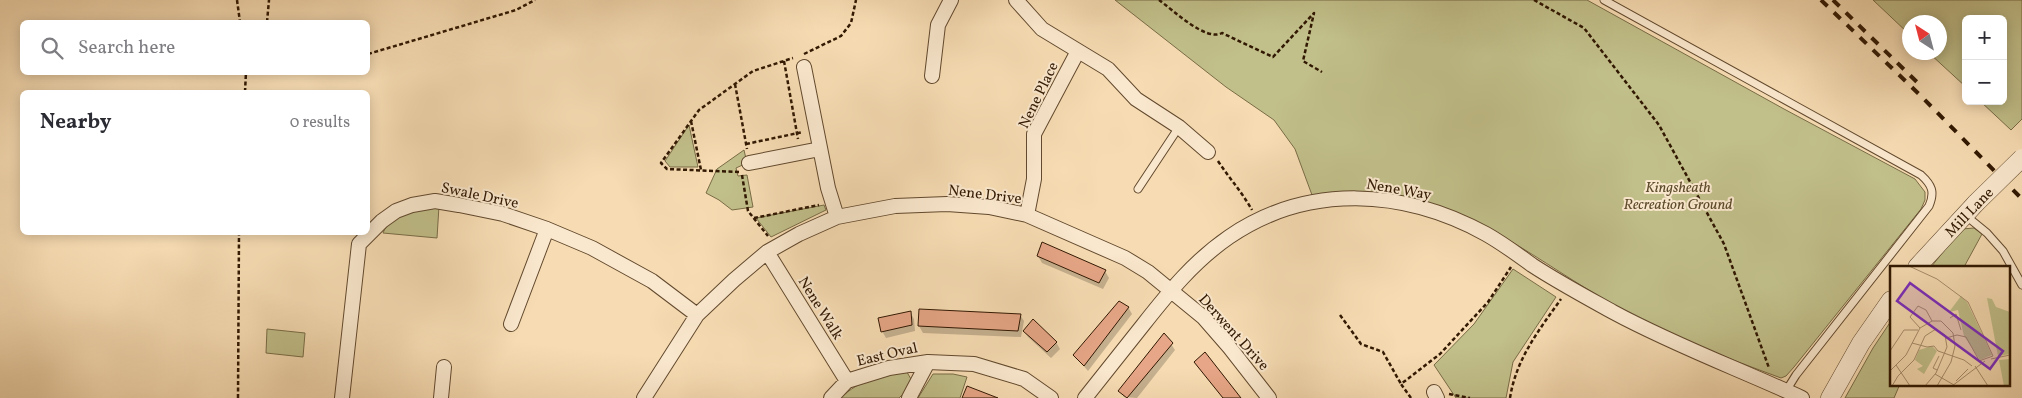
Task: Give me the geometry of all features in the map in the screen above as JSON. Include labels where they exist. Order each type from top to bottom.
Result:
[{"type":"street","points":[[932,76],[938,25],[951,0]]},
{"type":"street","name":"Nene Place","points":[[1016,0],[1042,29],[1108,70],[1136,99],[1179,127],[1208,152]]},
{"type":"street","name":"Nene Place","points":[[1027,216],[1034,179],[1034,134],[1078,50]]},
{"type":"street","points":[[803,61],[816,130],[837,217]]},
{"type":"street","points":[[746,168],[820,148]]},
{"type":"street","name":"Mill Lane","points":[[1918,266],[2022,158]]},
{"type":"street","name":"Nene Way","points":[[1085,398],[1171,290],[1209,251],[1257,220],[1295,205],[1315,201],[1352,198],[1377,199],[1420,206],[1449,216],[1485,234],[1569,287],[1612,311],[1672,341],[1802,398]]},
{"type":"street","name":"Swale Drive","points":[[370,230],[396,211],[412,205],[435,201],[503,214],[547,229],[592,248],[652,281],[696,315]]},
{"type":"street","name":"Nene Drive","points":[[644,398],[696,315],[768,252],[799,234],[837,217],[895,206],[947,204],[989,207],[1027,216],[1125,258],[1148,272],[1171,290]]},
{"type":"street","points":[[511,324],[547,229]]},
{"type":"street","name":"Swale Drive","points":[[342,398],[360,238]]},
{"type":"street","name":"Nene Walk","points":[[768,252],[847,381]]},
{"type":"street","name":"Derwent Drive","points":[[1171,290],[1202,317],[1230,348],[1269,398]]},
{"type":"street","points":[[1830,398],[1861,343],[1890,301]]},
{"type":"street","name":"East Oval","points":[[909,398],[928,362]]},
{"type":"street","name":"East Oval","points":[[831,398],[847,381],[889,368],[928,362],[974,364],[1024,379],[1051,398]]},
{"type":"street","points":[[442,398],[444,367]]},
{"type":"lane","points":[[1604,0],[1921,176],[1928,181],[1933,189],[1933,197],[1929,206],[1796,375],[1786,391]]},
{"type":"lane","points":[[1138,188],[1179,127]]},
{"type":"lane","points":[[1971,209],[1987,233],[2003,251],[2022,285]]},
{"type":"path","points":[[237,0],[240,20]]},
{"type":"path","points":[[267,20],[269,0]]},
{"type":"path","points":[[370,53],[516,10],[535,0]]},
{"type":"path","points":[[746,168],[667,169],[661,163],[699,110],[753,71],[784,61],[803,61],[841,36],[851,23],[856,0]]},
{"type":"path","points":[[1159,0],[1205,33],[1217,36],[1222,33],[1273,57],[1314,13],[1303,61],[1322,72]]},
{"type":"path","points":[[1534,0],[1584,28],[1659,125],[1724,244],[1772,376]]},
{"type":"path","points":[[784,61],[801,152]]},
{"type":"path","points":[[245,90],[246,75]]},
{"type":"path","points":[[690,121],[701,170]]},
{"type":"path","points":[[746,144],[816,130]]},
{"type":"path","points":[[1208,152],[1219,162],[1230,180],[1242,192],[1257,220]]},
{"type":"path","points":[[754,218],[833,203]]},
{"type":"path","points":[[238,398],[239,235]]},
{"type":"path","points":[[1401,384],[1440,354],[1488,302],[1518,255]]},
{"type":"path","points":[[1510,398],[1515,373],[1522,358],[1569,287]]},
{"type":"path","points":[[1340,315],[1361,344],[1383,352],[1401,384],[1412,398]]},
{"type":"path","points":[[1436,395],[1470,398]]},
{"type":"green space","name":"Kingsheath Recreation Ground","points":[[1115,0],[1587,0],[1915,179],[1925,192],[1925,200],[1921,209],[1794,367],[1786,376],[1781,378],[1696,345],[1634,316],[1505,238],[1449,210],[1419,200],[1388,194],[1350,192],[1312,195],[1295,149],[1274,120],[1226,87]]},
{"type":"green space","points":[[1873,0],[2022,0],[2022,119],[2011,130],[1984,105],[2007,105],[2007,15],[1962,15],[1962,83],[1937,60],[1947,60],[1947,15],[1902,15],[1902,27]]},
{"type":"green space","points":[[689,125],[698,167],[670,167],[665,161]]},
{"type":"green space","points":[[744,150],[747,163],[736,168],[738,176],[747,175],[753,207],[732,210],[706,193],[717,169]]},
{"type":"green space","points":[[824,205],[826,210],[771,237],[756,218]]},
{"type":"green space","points":[[439,206],[437,238],[383,233],[387,226],[399,216]]},
{"type":"green space","points":[[1974,228],[1982,234],[1965,266],[1932,266],[1962,229]]},
{"type":"green space","points":[[1513,269],[1556,297],[1513,362],[1506,398],[1456,398],[1434,365],[1474,324]]},
{"type":"green space","points":[[1890,322],[1890,386],[1899,386],[1894,398],[1845,398],[1873,348]]},
{"type":"green space","points":[[267,329],[305,333],[303,357],[266,353]]},
{"type":"green space","points":[[905,369],[911,379],[909,388],[899,398],[841,398],[863,383]]},
{"type":"green space","points":[[933,374],[953,374],[967,377],[960,398],[918,398]]},
{"type":"building","points":[[1042,242],[1106,270],[1099,283],[1037,256]]},
{"type":"building","points":[[1119,301],[1129,307],[1084,366],[1073,355]]},
{"type":"building","points":[[919,309],[1021,314],[1018,331],[918,326]]},
{"type":"building","points":[[911,311],[912,325],[881,332],[878,318]]},
{"type":"building","points":[[1033,319],[1057,342],[1047,352],[1023,331]]},
{"type":"building","points":[[1164,333],[1173,343],[1127,398],[1118,391]]},
{"type":"building","points":[[1205,352],[1241,398],[1223,398],[1194,362]]},
{"type":"building","points":[[967,386],[998,398],[962,398]]},
{"type":"railway","points":[[1821,0],[1921,96],[2022,199]]},
{"type":"railway","points":[[1833,0],[1922,87]]}]
